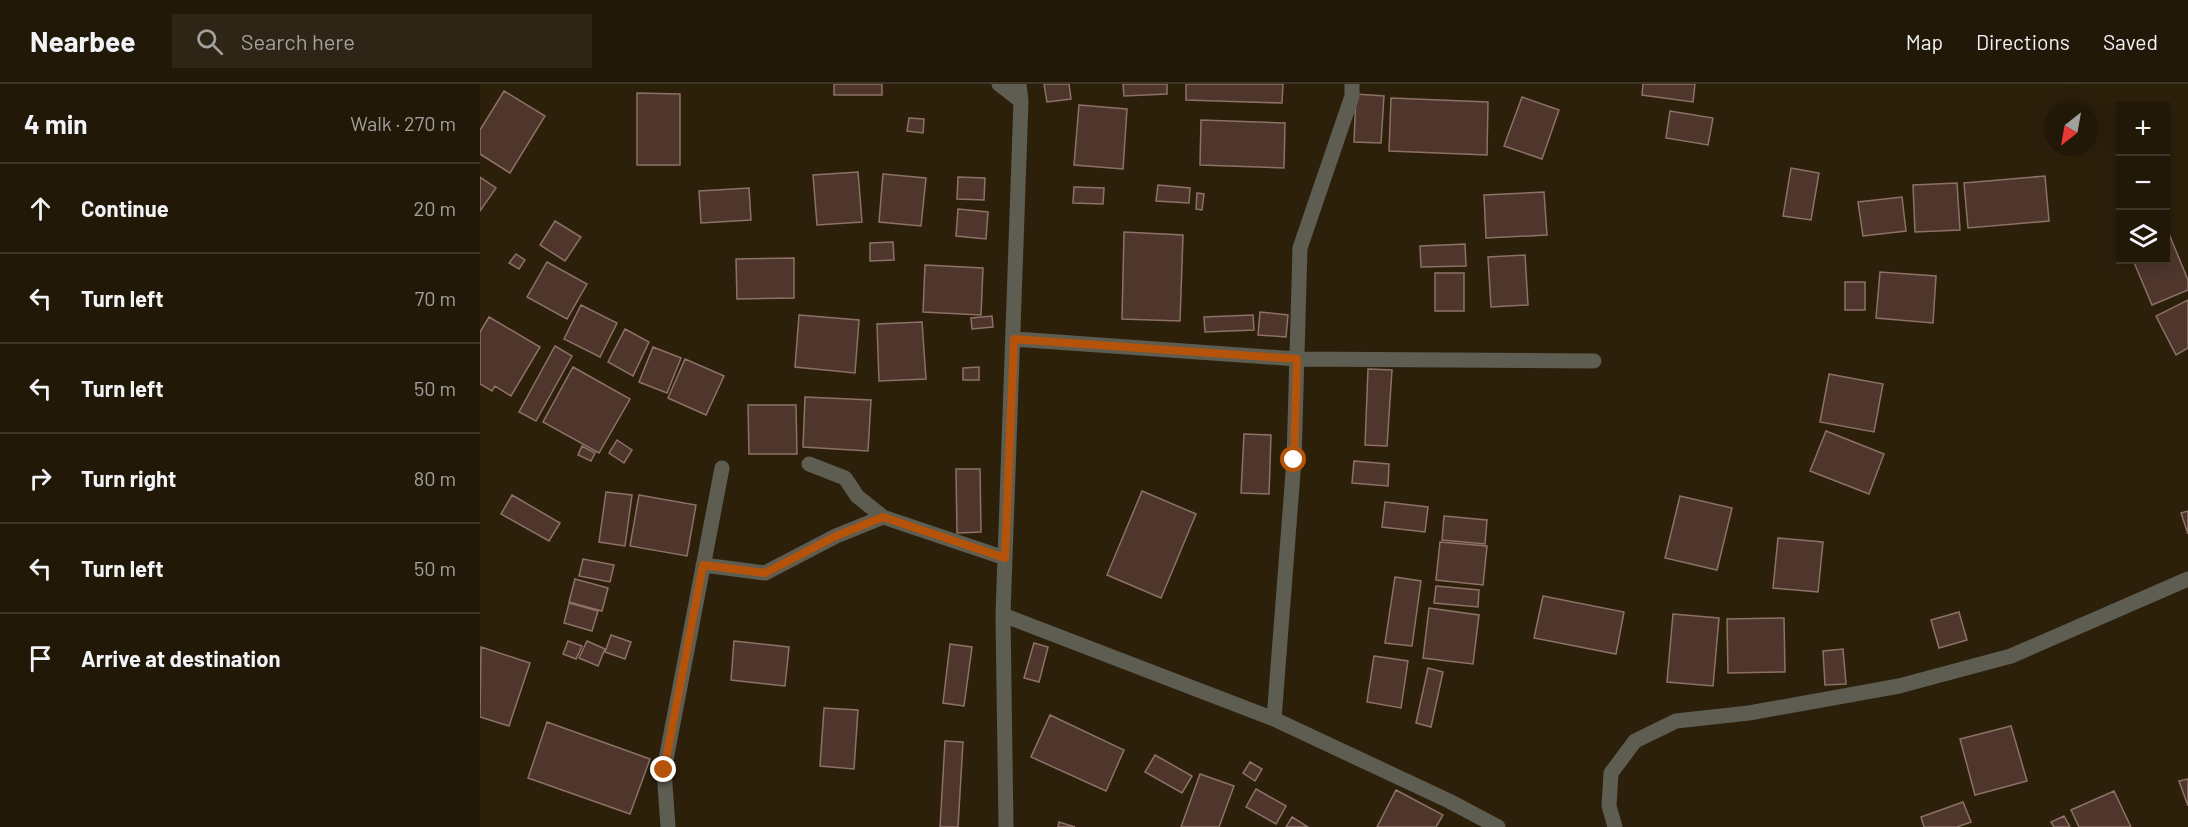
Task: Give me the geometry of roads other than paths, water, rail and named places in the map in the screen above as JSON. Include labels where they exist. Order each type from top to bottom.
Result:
[{"type":"street","points":[[999,84],[1021,101]]},
{"type":"street","points":[[1006,827],[1003,615],[1014,339],[1021,101],[1019,84]]},
{"type":"street","points":[[1274,720],[1294,460],[1300,248],[1352,96],[1352,84]]},
{"type":"street","points":[[1014,339],[1297,359],[1593,361]]},
{"type":"street","points":[[809,464],[845,478],[857,496],[883,517],[1005,558]]},
{"type":"street","points":[[668,827],[664,770],[722,468]]},
{"type":"street","points":[[703,565],[765,573],[836,536],[883,517]]},
{"type":"street","points":[[1615,827],[1610,806],[1611,773],[1635,741],[1676,721],[1749,713],[1899,686],[2012,656],[2188,579]]},
{"type":"street","points":[[1003,615],[1274,720],[1449,801],[1498,827]]}]
